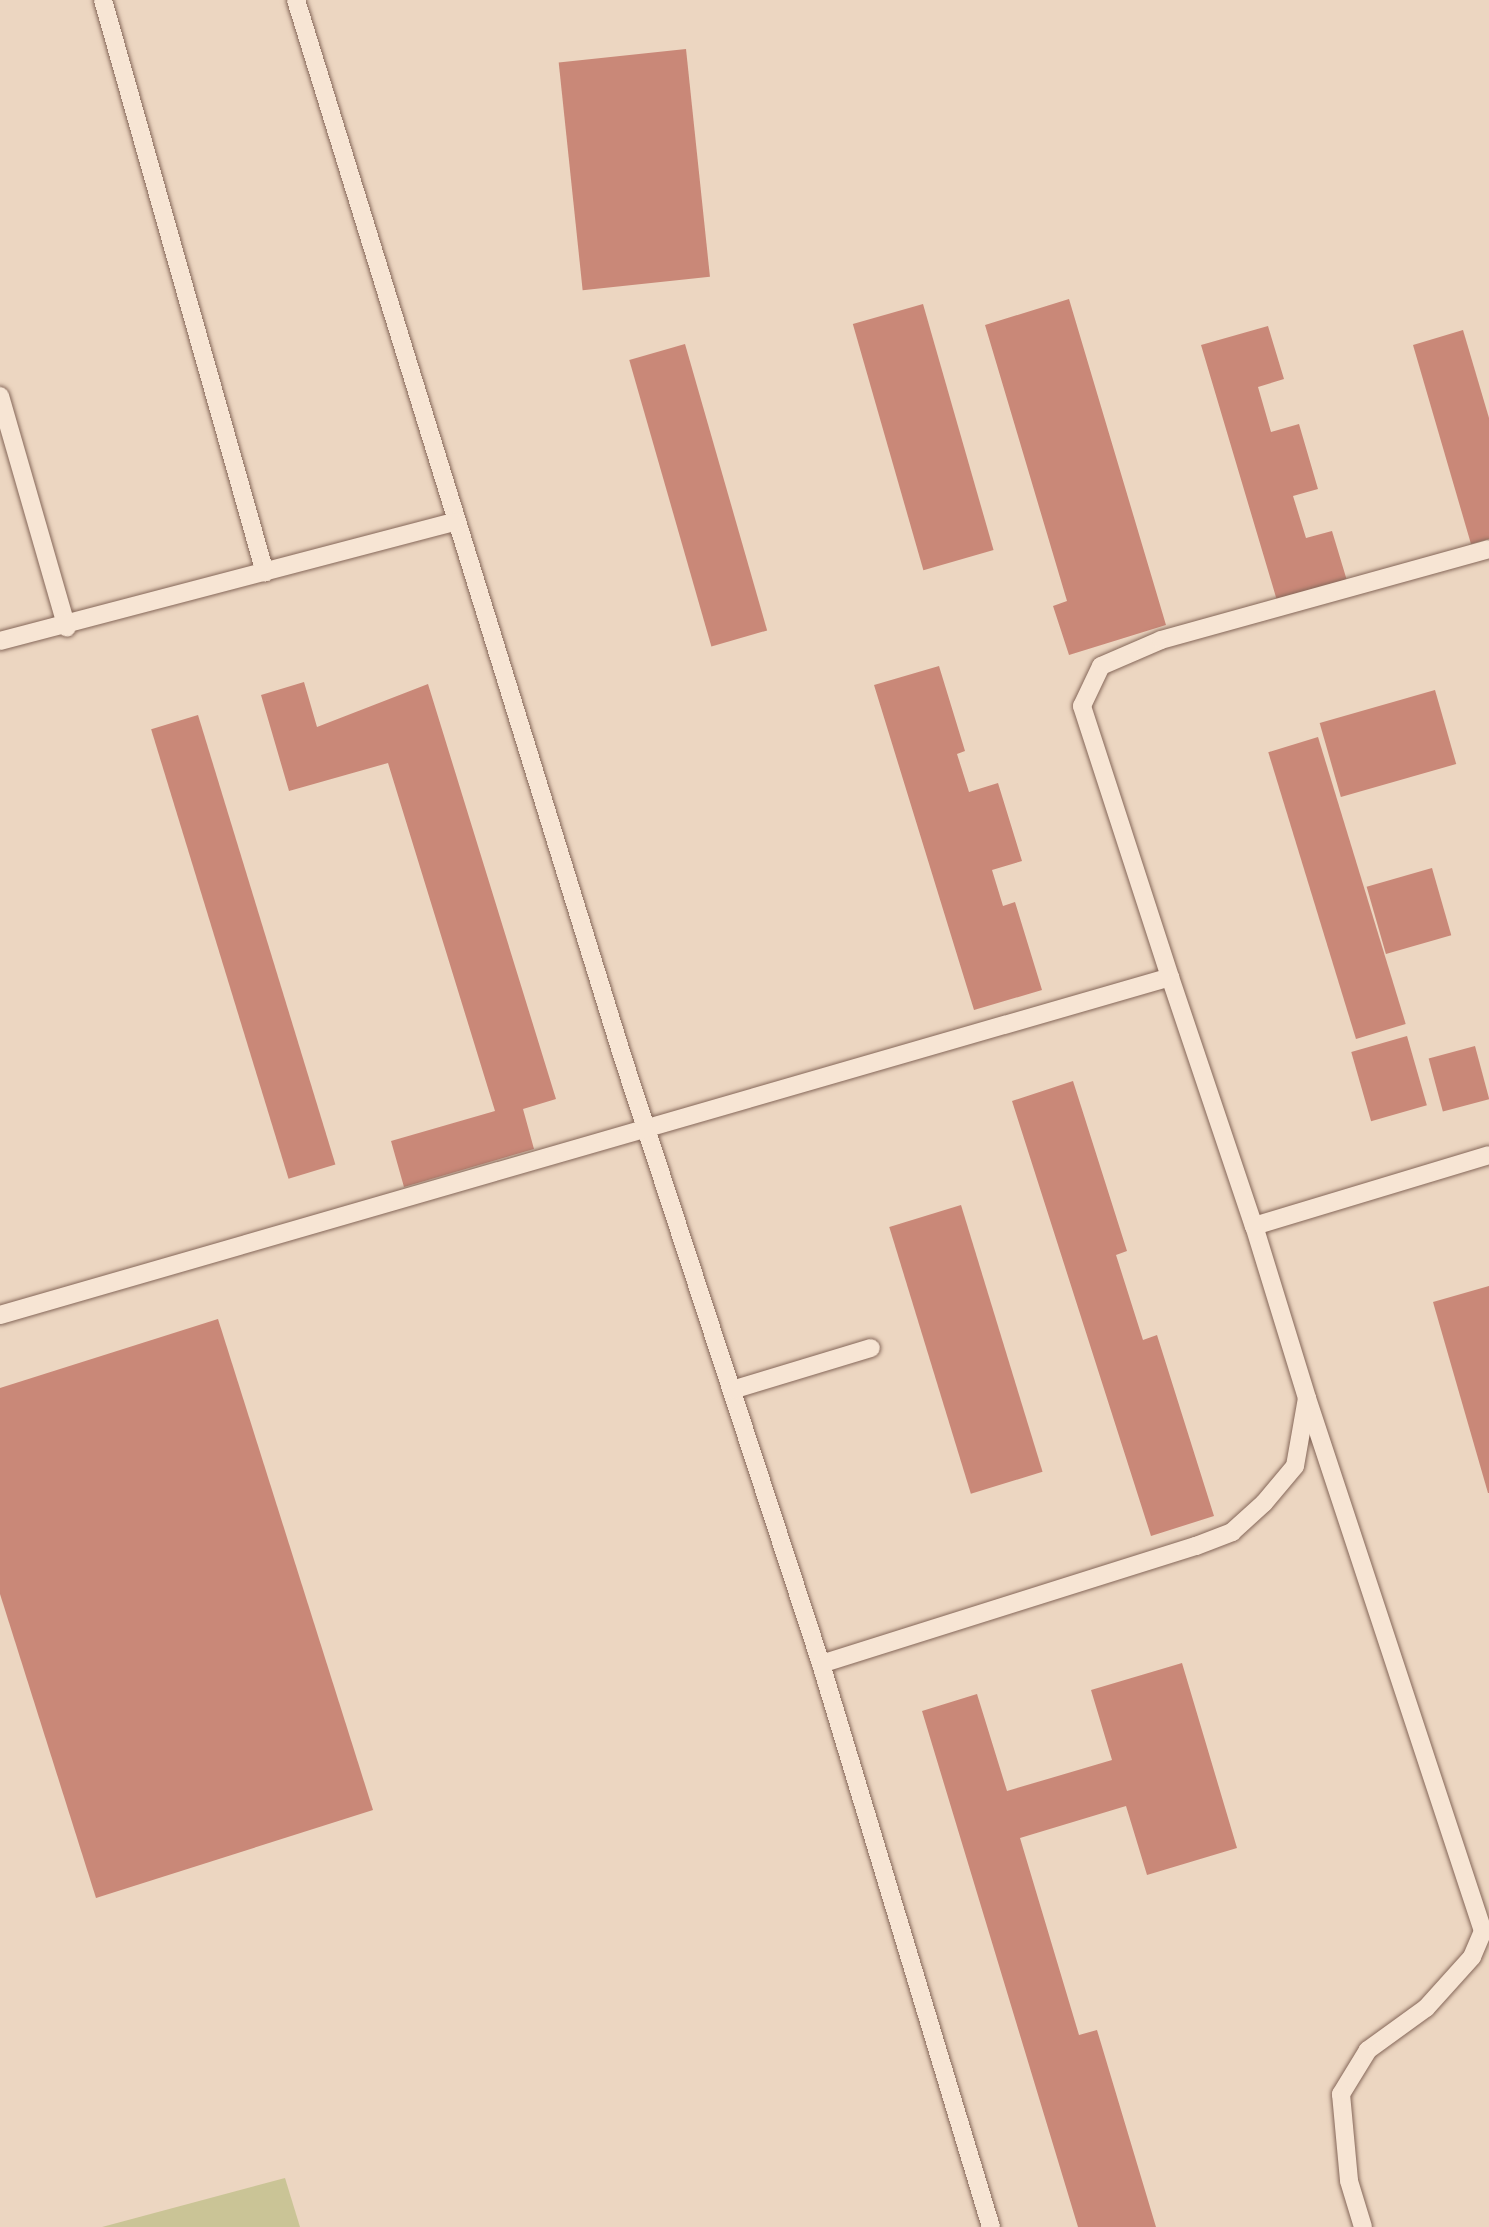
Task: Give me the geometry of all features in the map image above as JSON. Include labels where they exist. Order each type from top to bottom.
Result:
[{"type":"lane","points":[[103,0],[265,573]]},
{"type":"lane","points":[[296,0],[454,522],[821,1664],[991,2227]]},
{"type":"lane","points":[[0,396],[67,628]]},
{"type":"lane","points":[[0,641],[67,628],[454,522]]},
{"type":"lane","points":[[1363,2227],[1349,2181],[1341,2094],[1368,2050],[1426,2008],[1472,1957],[1483,1931],[1082,706],[1101,666],[1161,640],[1489,549]]},
{"type":"lane","points":[[0,1315],[649,1132],[1170,977]]},
{"type":"lane","points":[[1254,1226],[1489,1155]]},
{"type":"lane","points":[[732,1390],[871,1348]]},
{"type":"lane","points":[[821,1664],[1232,1532],[1295,1466],[1307,1398]]},
{"type":"shaded area","points":[[285,2178],[300,2227],[102,2227]]},
{"type":"building","points":[[686,49],[710,277],[583,290],[559,62]]},
{"type":"building","points":[[1069,299],[1166,625],[1069,655],[1053,606],[1067,601],[985,325]]},
{"type":"building","points":[[923,304],[994,550],[923,570],[853,324]]},
{"type":"building","points":[[1268,326],[1284,379],[1258,387],[1271,432],[1299,424],[1318,489],[1293,496],[1306,538],[1332,531],[1348,584],[1278,604],[1201,345]]},
{"type":"building","points":[[1463,330],[1489,418],[1489,539],[1471,544],[1413,345]]},
{"type":"building","points":[[685,344],[767,630],[711,646],[629,360]]},
{"type":"building","points":[[939,666],[965,751],[957,754],[969,792],[998,783],[1022,861],[992,870],[1003,906],[1015,902],[1042,990],[974,1010],[874,685]]},
{"type":"building","points":[[304,682],[317,727],[428,684],[556,1099],[523,1109],[534,1149],[404,1187],[391,1141],[495,1111],[388,763],[289,791],[261,695]]},
{"type":"building","points":[[1435,690],[1456,764],[1341,797],[1320,723]]},
{"type":"building","points":[[198,715],[335,1164],[289,1179],[151,729]]},
{"type":"building","points":[[1318,737],[1406,1024],[1356,1039],[1268,752]]},
{"type":"building","points":[[1432,868],[1451,935],[1386,954],[1367,887]]},
{"type":"building","points":[[1407,1036],[1427,1105],[1371,1121],[1351,1052]]},
{"type":"building","points":[[1475,1046],[1489,1099],[1443,1112],[1429,1058]]},
{"type":"building","points":[[1073,1081],[1127,1251],[1116,1255],[1143,1340],[1157,1335],[1214,1516],[1151,1536],[1012,1101]]},
{"type":"building","points":[[961,1205],[1043,1472],[971,1494],[889,1227]]},
{"type":"building","points":[[1489,1286],[1489,1493],[1488,1493],[1433,1302]]},
{"type":"building","points":[[218,1319],[373,1810],[96,1898],[0,1594],[0,1388]]},
{"type":"building","points":[[1182,1663],[1237,1848],[1147,1875],[1126,1806],[1020,1838],[1079,2035],[1097,2030],[1156,2227],[1078,2227],[922,1711],[977,1694],[1007,1791],[1112,1760],[1091,1690]]}]
